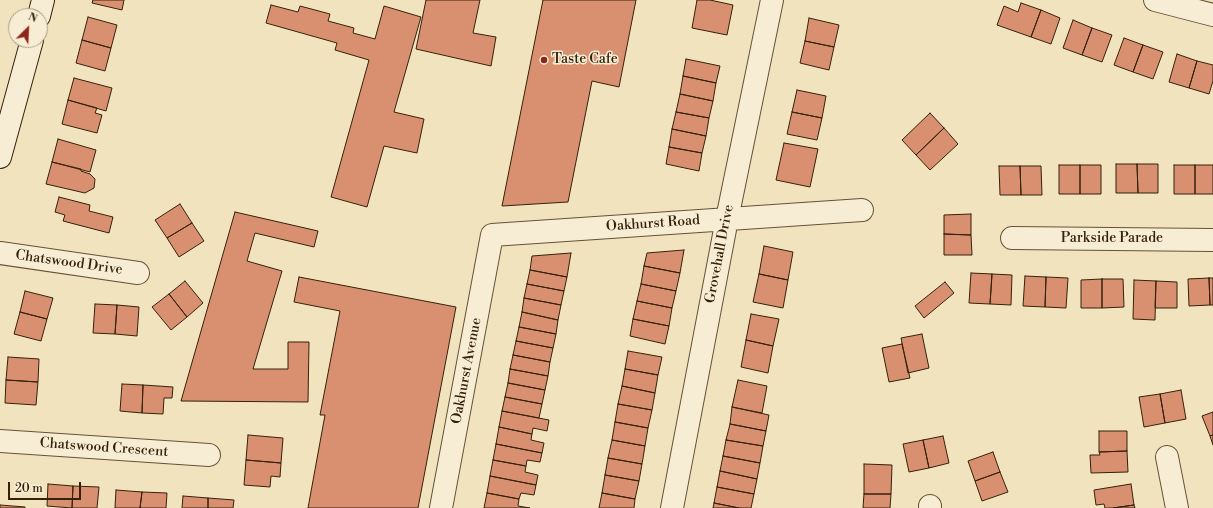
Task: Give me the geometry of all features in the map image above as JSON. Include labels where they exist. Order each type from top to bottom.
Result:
[{"type":"street","name":"Grovehall Drive","points":[[672,508],[727,219],[772,0]]},
{"type":"street","points":[[1155,0],[1213,16]]},
{"type":"street","points":[[0,157],[30,48]]},
{"type":"street","name":"Oakhurst Road","points":[[492,234],[862,210]]},
{"type":"street","name":"Oakhurst Avenue","points":[[441,508],[492,234]]},
{"type":"street","name":"Parkside Parade","points":[[1012,238],[1213,240]]},
{"type":"street","name":"Chatswood Drive","points":[[0,253],[138,272]]},
{"type":"street","name":"Chatswood Crescent","points":[[0,441],[209,455]]},
{"type":"street","points":[[1167,457],[1177,508]]},
{"type":"building","points":[[93,0],[124,0],[122,10],[92,3]]},
{"type":"building","points":[[426,0],[480,0],[473,33],[496,37],[491,66],[416,49]]},
{"type":"building","points":[[543,0],[636,0],[619,87],[592,81],[568,202],[502,206]]},
{"type":"building","points":[[697,0],[710,0],[733,5],[727,35],[692,28]]},
{"type":"building","points":[[1021,3],[1041,10],[1031,37],[997,25],[1004,6],[1018,12]]},
{"type":"building","points":[[271,5],[298,12],[300,6],[330,14],[328,21],[354,28],[353,33],[375,39],[384,6],[421,17],[394,112],[424,119],[417,153],[384,146],[367,207],[331,197],[369,60],[335,50],[337,43],[266,23]]},
{"type":"building","points":[[1041,10],[1060,18],[1051,44],[1031,37]]},
{"type":"building","points":[[88,17],[117,25],[111,48],[82,40]]},
{"type":"building","points":[[809,18],[839,25],[834,47],[805,41]]},
{"type":"building","points":[[1073,20],[1092,28],[1082,55],[1063,48]]},
{"type":"building","points":[[1092,28],[1112,35],[1102,62],[1082,55]]},
{"type":"building","points":[[1124,38],[1143,45],[1133,72],[1114,65]]},
{"type":"building","points":[[82,40],[111,48],[105,71],[76,63]]},
{"type":"building","points":[[805,41],[834,47],[829,70],[800,63]]},
{"type":"building","points":[[1143,45],[1163,52],[1153,79],[1133,72]]},
{"type":"building","points":[[1177,54],[1197,61],[1189,88],[1169,82]]},
{"type":"building","points":[[686,59],[720,66],[716,83],[683,76]]},
{"type":"building","points":[[1197,61],[1213,65],[1213,81],[1209,94],[1189,88]]},
{"type":"building","points":[[683,76],[716,83],[713,101],[680,94]]},
{"type":"building","points":[[74,78],[112,88],[106,111],[68,100]]},
{"type":"building","points":[[797,90],[826,96],[822,118],[792,112]]},
{"type":"building","points":[[680,94],[713,101],[709,118],[676,112]]},
{"type":"building","points":[[68,100],[97,108],[95,113],[102,115],[97,133],[62,124]]},
{"type":"building","points":[[676,112],[709,118],[706,136],[672,129]]},
{"type":"building","points":[[792,112],[822,118],[817,140],[787,134]]},
{"type":"building","points":[[930,113],[944,128],[916,155],[902,140]]},
{"type":"building","points":[[944,128],[958,144],[930,170],[916,155]]},
{"type":"building","points":[[672,129],[706,136],[702,153],[669,147]]},
{"type":"building","points":[[58,139],[96,150],[90,172],[52,162]]},
{"type":"building","points":[[784,143],[818,149],[810,187],[776,180]]},
{"type":"building","points":[[669,147],[702,153],[699,171],[666,164]]},
{"type":"building","points":[[52,162],[81,169],[81,171],[90,174],[95,179],[94,188],[85,193],[46,184]]},
{"type":"building","points":[[1116,164],[1137,164],[1138,193],[1116,193]]},
{"type":"building","points":[[1137,164],[1158,164],[1158,193],[1138,193]]},
{"type":"building","points":[[1059,165],[1080,165],[1080,194],[1059,194]]},
{"type":"building","points":[[1080,165],[1101,165],[1101,194],[1080,194]]},
{"type":"building","points":[[1174,165],[1195,165],[1195,194],[1174,194]]},
{"type":"building","points":[[1195,165],[1213,165],[1213,194],[1195,194]]},
{"type":"building","points":[[999,166],[1020,166],[1021,195],[1000,195]]},
{"type":"building","points":[[1020,166],[1041,166],[1042,195],[1021,195]]},
{"type":"building","points":[[59,197],[90,205],[89,211],[113,217],[109,233],[63,221],[65,215],[55,212]]},
{"type":"building","points":[[180,204],[192,223],[167,238],[155,220]]},
{"type":"building","points":[[235,212],[318,231],[314,247],[255,233],[247,261],[282,271],[253,369],[288,369],[288,342],[309,342],[308,402],[181,401]]},
{"type":"building","points":[[971,214],[971,235],[944,234],[944,215]]},
{"type":"building","points":[[192,223],[204,241],[179,257],[167,238]]},
{"type":"building","points":[[944,234],[971,235],[972,255],[944,255]]},
{"type":"building","points":[[764,246],[793,252],[788,280],[759,274]]},
{"type":"building","points":[[684,250],[680,273],[644,266],[647,253]]},
{"type":"building","points":[[571,253],[567,277],[530,270],[532,256]]},
{"type":"building","points":[[644,266],[680,273],[676,291],[641,284]]},
{"type":"building","points":[[530,270],[567,277],[564,291],[527,284]]},
{"type":"building","points":[[971,273],[992,274],[990,304],[969,303]]},
{"type":"building","points":[[759,274],[788,280],[783,308],[753,302]]},
{"type":"building","points":[[992,274],[1012,275],[1011,305],[990,304]]},
{"type":"building","points":[[1025,276],[1046,277],[1045,307],[1023,306]]},
{"type":"building","points":[[299,277],[456,307],[418,508],[308,508],[325,415],[320,415],[340,311],[294,302]]},
{"type":"building","points":[[1046,277],[1068,278],[1066,308],[1045,307]]},
{"type":"building","points":[[1209,278],[1213,278],[1213,305],[1210,305]]},
{"type":"building","points":[[1209,278],[1210,305],[1189,306],[1188,279]]},
{"type":"building","points":[[1102,279],[1123,279],[1124,307],[1102,308]]},
{"type":"building","points":[[1102,279],[1102,308],[1081,308],[1081,280]]},
{"type":"building","points":[[1134,280],[1156,281],[1155,320],[1133,319]]},
{"type":"building","points":[[185,281],[203,303],[187,317],[169,294]]},
{"type":"building","points":[[1156,281],[1177,282],[1177,308],[1155,308]]},
{"type":"building","points":[[945,282],[954,293],[924,318],[915,306]]},
{"type":"building","points":[[527,284],[564,291],[561,305],[524,298]]},
{"type":"building","points":[[641,284],[676,291],[672,308],[637,301]]},
{"type":"building","points":[[25,291],[53,298],[47,319],[20,312]]},
{"type":"building","points":[[169,294],[187,317],[171,330],[152,307]]},
{"type":"building","points":[[524,298],[561,305],[558,320],[522,312]]},
{"type":"building","points":[[637,301],[672,308],[669,326],[633,319]]},
{"type":"building","points":[[95,304],[117,305],[115,334],[93,333]]},
{"type":"building","points":[[117,305],[139,307],[137,336],[115,334]]},
{"type":"building","points":[[20,312],[47,319],[41,341],[14,334]]},
{"type":"building","points":[[522,312],[558,320],[556,334],[519,327]]},
{"type":"building","points":[[751,314],[779,319],[773,346],[746,340]]},
{"type":"building","points":[[633,319],[669,326],[665,344],[630,336]]},
{"type":"building","points":[[519,327],[556,334],[553,348],[516,341]]},
{"type":"building","points":[[922,334],[929,368],[908,373],[901,338]]},
{"type":"building","points":[[746,340],[773,346],[768,373],[741,367]]},
{"type":"building","points":[[516,341],[553,348],[550,362],[513,355]]},
{"type":"building","points":[[902,344],[910,378],[889,382],[882,348]]},
{"type":"building","points":[[628,351],[662,357],[658,375],[625,369]]},
{"type":"building","points":[[513,355],[550,362],[548,376],[510,369]]},
{"type":"building","points":[[8,357],[39,359],[38,382],[6,380]]},
{"type":"building","points":[[510,369],[548,376],[545,390],[508,383]]},
{"type":"building","points":[[625,369],[658,375],[655,393],[622,386]]},
{"type":"building","points":[[6,380],[38,382],[36,405],[5,403]]},
{"type":"building","points":[[738,380],[767,386],[762,413],[732,407]]},
{"type":"building","points":[[508,383],[545,390],[542,404],[505,397]]},
{"type":"building","points":[[122,384],[143,385],[142,413],[120,411]]},
{"type":"building","points":[[143,385],[173,387],[172,398],[164,398],[163,414],[142,413]]},
{"type":"building","points":[[622,386],[655,393],[652,410],[618,404]]},
{"type":"building","points":[[1181,390],[1186,419],[1165,423],[1160,394]]},
{"type":"building","points":[[1160,394],[1165,423],[1144,427],[1139,397]]},
{"type":"building","points":[[505,397],[542,404],[539,418],[502,411]]},
{"type":"building","points":[[618,404],[652,410],[648,428],[615,422]]},
{"type":"building","points":[[732,407],[769,415],[766,431],[730,424]]},
{"type":"building","points":[[502,411],[549,420],[547,431],[533,428],[532,434],[499,427]]},
{"type":"building","points":[[1213,412],[1213,435],[1210,436],[1202,416]]},
{"type":"building","points":[[615,422],[648,428],[645,446],[612,440]]},
{"type":"building","points":[[730,424],[766,431],[763,446],[726,440]]},
{"type":"building","points":[[499,427],[532,434],[531,440],[544,443],[542,453],[496,444]]},
{"type":"building","points":[[1099,431],[1127,431],[1127,451],[1099,452]]},
{"type":"building","points":[[248,435],[283,438],[281,463],[246,460]]},
{"type":"building","points":[[1213,435],[1213,445],[1210,436]]},
{"type":"building","points":[[943,436],[949,463],[929,468],[923,440]]},
{"type":"building","points":[[612,440],[645,446],[642,464],[608,458]]},
{"type":"building","points":[[726,440],[763,446],[760,463],[723,456]]},
{"type":"building","points":[[923,440],[929,468],[909,472],[903,444]]},
{"type":"building","points":[[496,444],[542,453],[540,462],[527,460],[526,466],[493,460]]},
{"type":"building","points":[[1127,451],[1128,472],[1091,473],[1090,455],[1100,455],[1099,452]]},
{"type":"building","points":[[993,452],[1000,472],[975,481],[968,461]]},
{"type":"building","points":[[723,456],[760,463],[757,479],[720,471]]},
{"type":"building","points":[[608,458],[642,464],[639,481],[605,475]]},
{"type":"building","points":[[246,460],[281,463],[280,477],[271,476],[270,487],[244,485]]},
{"type":"building","points":[[493,460],[526,466],[525,472],[538,475],[536,485],[490,476]]},
{"type":"building","points":[[864,464],[892,465],[891,494],[864,494]]},
{"type":"building","points":[[720,471],[757,479],[754,494],[717,487]]},
{"type":"building","points":[[1000,472],[1008,492],[982,501],[975,481]]},
{"type":"building","points":[[605,475],[639,481],[635,499],[602,493]]},
{"type":"building","points":[[490,476],[536,485],[534,495],[521,493],[519,499],[487,493]]},
{"type":"building","points":[[48,484],[73,486],[72,508],[47,506]]},
{"type":"building","points":[[1131,484],[1134,505],[1105,508],[1104,504],[1096,505],[1094,490]]},
{"type":"building","points":[[73,486],[99,487],[97,508],[72,508]]},
{"type":"building","points":[[717,487],[754,494],[751,508],[739,508],[714,503]]},
{"type":"building","points":[[116,490],[142,492],[140,508],[115,508]]},
{"type":"building","points":[[142,492],[167,493],[166,508],[140,508]]},
{"type":"building","points":[[487,493],[519,499],[518,506],[530,508],[484,508]]},
{"type":"building","points":[[602,493],[635,499],[634,508],[599,508]]},
{"type":"building","points":[[864,494],[891,494],[890,508],[863,508]]},
{"type":"building","points":[[183,496],[208,498],[208,508],[182,508]]},
{"type":"building","points":[[208,498],[234,500],[233,508],[208,508]]},
{"type":"building","points":[[714,503],[739,508],[713,508]]},
{"type":"building","points":[[0,505],[25,507],[25,508],[0,508]]},
{"type":"building","points":[[1134,505],[1135,508],[1113,508]]},
{"type":"place","name":"Taste Cafe","points":[[544,60]]}]
